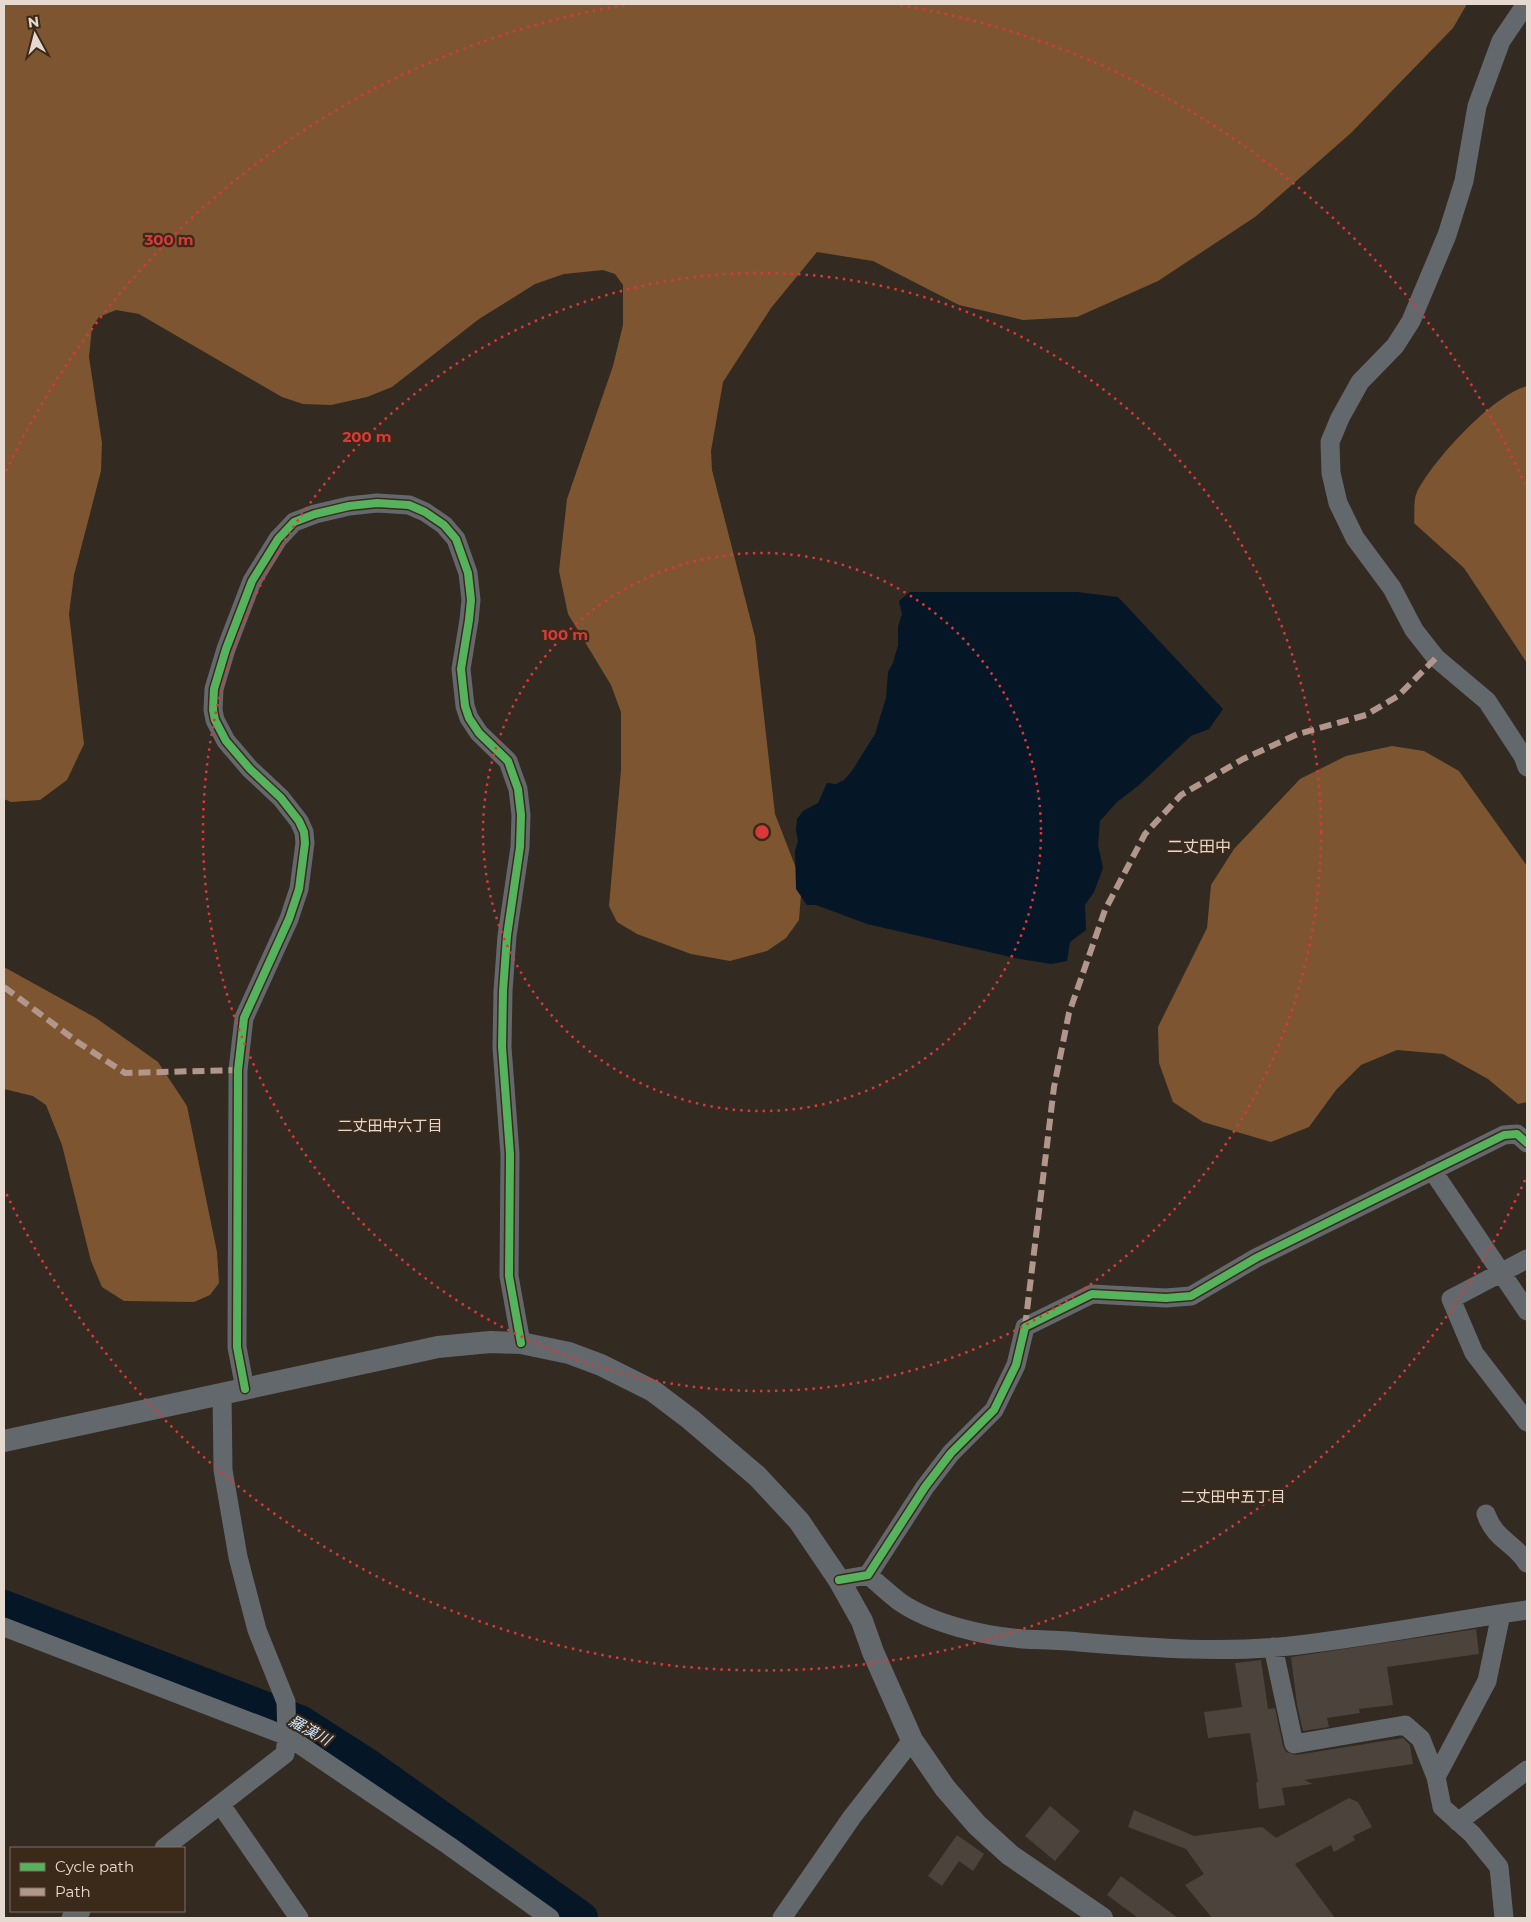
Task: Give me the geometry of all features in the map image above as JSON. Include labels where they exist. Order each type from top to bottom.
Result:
[{"type":"street","points":[[1526,4],[1501,41],[1477,106],[1464,181],[1447,235],[1411,321],[1395,346],[1360,382],[1340,418],[1330,442],[1331,473],[1338,503],[1355,538],[1392,588],[1414,630],[1436,658],[1486,701],[1523,756],[1527,767]]},
{"type":"street","points":[[245,1389],[237,1348],[238,1070],[244,1018],[289,919],[299,889],[305,843],[304,832],[299,821],[281,798],[250,770],[226,741],[215,720],[213,710],[214,689],[226,649],[252,581],[278,539],[294,522],[316,514],[349,506],[377,503],[409,505],[425,512],[444,525],[456,540],[468,573],[470,600],[469,620],[461,669],[465,706],[469,718],[479,733],[508,761],[518,789],[521,814],[520,847],[507,936],[503,991],[502,1048],[510,1154],[509,1276],[521,1342]]},
{"type":"street","points":[[839,1580],[868,1575],[925,1487],[946,1460],[994,1410],[1016,1365],[1025,1327],[1092,1294],[1166,1298],[1190,1296],[1256,1258],[1504,1135],[1517,1134],[1527,1143]]},
{"type":"street","points":[[1432,1170],[1527,1311]]},
{"type":"street","points":[[1527,1260],[1451,1299],[1474,1353],[1527,1422]]},
{"type":"street","points":[[4,1441],[438,1347],[490,1342],[521,1342],[577,1356],[601,1365],[653,1391],[690,1419],[757,1476],[800,1520],[839,1580],[862,1621],[873,1652],[912,1740],[945,1788],[977,1825],[1010,1854],[1102,1918]]},
{"type":"street","points":[[165,1847],[285,1754],[287,1736],[286,1702],[257,1630],[238,1557],[223,1470],[222,1393]]},
{"type":"street","points":[[1486,1514],[1491,1526],[1505,1542],[1523,1556],[1527,1563]]},
{"type":"street","points":[[868,1575],[901,1602],[924,1614],[991,1635],[1023,1639],[1163,1648],[1298,1645],[1527,1610]]},
{"type":"street","points":[[1436,1777],[1487,1682],[1501,1614]]},
{"type":"street","points":[[4,1627],[287,1736],[448,1845],[550,1918]]},
{"type":"street","points":[[1273,1647],[1294,1744],[1405,1724],[1421,1739],[1436,1777],[1442,1807],[1472,1834],[1499,1867],[1504,1918]]},
{"type":"street","points":[[782,1918],[852,1817],[912,1740]]},
{"type":"street","points":[[1458,1822],[1527,1770]]},
{"type":"street","points":[[220,1805],[299,1918]]},
{"type":"shaded area","points":[[4,4],[1467,4],[1453,28],[1351,133],[1255,217],[1158,281],[1077,317],[1023,320],[959,305],[873,261],[817,252],[771,308],[723,382],[711,451],[712,470],[755,637],[775,814],[796,868],[801,895],[799,920],[786,938],[767,951],[730,961],[691,954],[637,934],[617,922],[609,906],[621,770],[621,712],[611,685],[568,614],[559,571],[567,499],[613,366],[623,325],[623,285],[615,274],[603,270],[564,274],[535,284],[479,319],[392,387],[367,397],[331,405],[303,404],[282,397],[139,314],[116,310],[99,317],[92,327],[89,357],[102,443],[101,471],[74,575],[69,614],[84,744],[67,780],[40,800],[11,802],[4,799]]},
{"type":"shaded area","points":[[1527,386],[1527,663],[1464,568],[1414,523],[1417,492],[1436,463],[1481,415],[1497,402]]},
{"type":"shaded area","points":[[1392,746],[1424,751],[1459,771],[1527,866],[1527,1102],[1518,1104],[1488,1079],[1443,1054],[1397,1050],[1361,1065],[1336,1090],[1309,1127],[1271,1142],[1203,1122],[1173,1102],[1159,1063],[1158,1027],[1207,928],[1211,885],[1234,849],[1300,779],[1346,756]]},
{"type":"shaded area","points":[[4,967],[96,1018],[158,1062],[187,1106],[217,1252],[219,1283],[210,1295],[194,1302],[124,1301],[102,1287],[91,1261],[62,1145],[46,1105],[33,1096],[4,1089]]},
{"type":"water","points":[[910,592],[1077,592],[1118,597],[1223,709],[1209,729],[1191,736],[1139,785],[1117,802],[1100,821],[1098,845],[1103,868],[1094,892],[1085,905],[1086,930],[1070,942],[1067,961],[1051,964],[1015,958],[867,924],[816,905],[807,905],[796,889],[795,851],[798,841],[797,819],[803,811],[818,803],[827,783],[836,784],[844,780],[852,771],[875,734],[886,698],[888,672],[893,663],[898,645],[898,627],[902,614],[899,601]]},
{"type":"building","points":[[1476,1629],[1479,1654],[1387,1667],[1393,1705],[1359,1709],[1360,1713],[1327,1718],[1329,1727],[1303,1731],[1297,1705],[1291,1657]]},
{"type":"building","points":[[1261,1660],[1268,1709],[1275,1708],[1286,1752],[1296,1755],[1403,1738],[1410,1745],[1413,1764],[1304,1780],[1313,1784],[1282,1788],[1285,1805],[1259,1809],[1256,1783],[1258,1782],[1250,1733],[1208,1738],[1204,1712],[1242,1707],[1235,1663]]},
{"type":"building","points":[[1349,1798],[1358,1802],[1372,1827],[1353,1836],[1355,1840],[1334,1852],[1331,1845],[1295,1864],[1335,1918],[1212,1918],[1185,1885],[1204,1874],[1186,1849],[1128,1827],[1134,1810],[1194,1836],[1262,1827],[1276,1838]]},
{"type":"building","points":[[1050,1806],[1080,1831],[1055,1861],[1025,1836]]},
{"type":"building","points":[[957,1835],[984,1854],[973,1871],[959,1861],[942,1886],[928,1876]]},
{"type":"building","points":[[1121,1876],[1178,1918],[1138,1918],[1107,1895]]},
{"type":"waterway","name":"羅漢川","points":[[4,1607],[300,1722],[367,1765],[581,1918]]},
{"type":"marked path","points":[[1025,1327],[1054,1087],[1069,1013],[1105,910],[1145,834],[1181,795],[1243,759],[1298,734],[1366,715],[1398,696],[1436,658]]},
{"type":"marked path","points":[[4,987],[79,1043],[125,1073],[238,1070]]},
{"type":"cycle path","points":[[245,1389],[237,1347],[238,1070],[244,1018],[289,919],[299,889],[305,843],[304,832],[299,821],[281,798],[250,769],[226,741],[215,720],[213,710],[214,689],[226,649],[252,581],[278,539],[294,522],[315,514],[349,506],[377,503],[409,505],[425,512],[444,525],[456,539],[468,573],[471,600],[461,669],[465,706],[469,718],[479,733],[508,761],[518,789],[521,815],[520,847],[507,936],[503,991],[502,1047],[510,1154],[509,1276],[521,1343]]},
{"type":"cycle path","points":[[839,1580],[868,1575],[925,1487],[951,1453],[994,1410],[1016,1365],[1025,1327],[1092,1294],[1166,1298],[1191,1296],[1256,1258],[1504,1135],[1517,1134],[1527,1143]]},
{"type":"district","name":"二丈田中","points":[[1199,846]]},
{"type":"district","name":"二丈田中六丁目","points":[[390,1125]]},
{"type":"district","name":"二丈田中五丁目","points":[[1233,1496]]}]
